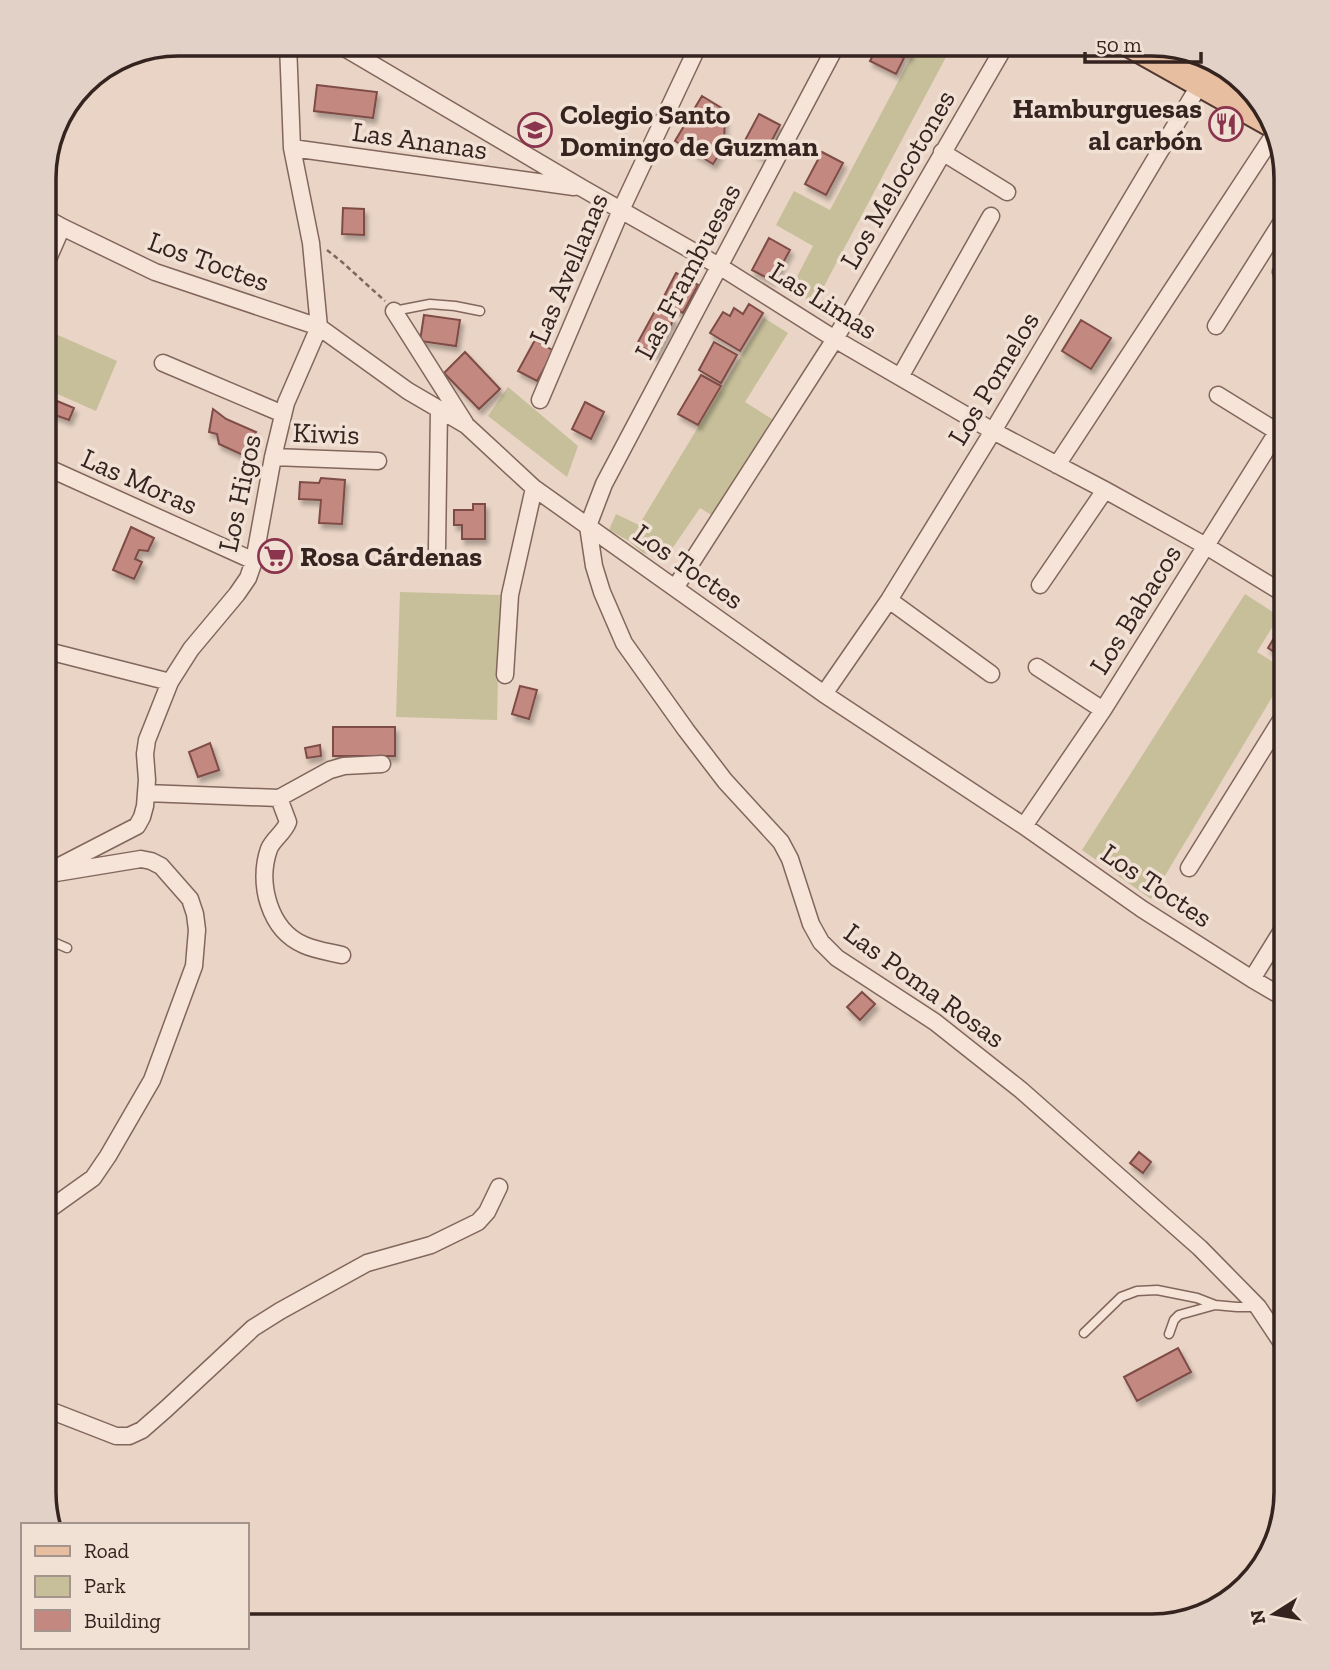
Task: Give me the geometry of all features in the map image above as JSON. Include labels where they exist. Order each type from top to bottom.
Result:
[{"type":"main road","points":[[1151,56],[1256,115]]},
{"type":"street","name":"Los Higos","points":[[56,869],[136,826],[142,817],[146,793],[146,746],[170,682],[191,649],[237,594],[248,578],[254,561],[286,403],[319,327],[311,243],[292,148],[288,56]]},
{"type":"street","name":"Las Limas","points":[[358,56],[719,266],[835,339],[993,431],[1206,546],[1274,588]]},
{"type":"street","name":"Las Avellanas","points":[[540,400],[621,210],[693,56]]},
{"type":"street","name":"Las Frambuesas","points":[[587,526],[604,484],[831,56]]},
{"type":"street","name":"Los Melocotones","points":[[675,588],[835,339],[999,56]]},
{"type":"street","name":"Los Pomelos","points":[[824,694],[889,600],[1200,84]]},
{"type":"street","points":[[1057,465],[1269,142]]},
{"type":"street","name":"Las Ananas","points":[[292,148],[582,188]]},
{"type":"street","points":[[942,152],[1007,192]]},
{"type":"street","points":[[900,377],[991,216]]},
{"type":"street","name":"Los Toctes","points":[[56,224],[155,272],[319,327],[408,391],[466,425],[534,488],[824,694],[1024,826],[1142,909],[1274,992]]},
{"type":"street","points":[[56,241],[62,227]]},
{"type":"street","points":[[1216,326],[1274,234]]},
{"type":"street","points":[[394,311],[466,425]]},
{"type":"street","points":[[163,363],[283,414]]},
{"type":"street","points":[[1218,395],[1274,421]]},
{"type":"street","points":[[437,549],[439,409]]},
{"type":"street","name":"Los Babacos","points":[[1024,826],[1103,710],[1274,438]]},
{"type":"street","name":"Kiwis","points":[[273,457],[378,461]]},
{"type":"street","name":"Las Moras","points":[[56,471],[254,561]]},
{"type":"street","points":[[505,675],[510,595],[534,488]]},
{"type":"street","points":[[1040,585],[1105,490]]},
{"type":"street","name":"Las Poma Rosas","points":[[587,526],[602,592],[624,643],[725,781],[781,842],[790,859],[811,924],[821,942],[837,958],[935,1022],[1021,1090],[1200,1248],[1258,1307],[1274,1331]]},
{"type":"street","points":[[889,600],[991,674]]},
{"type":"street","points":[[56,653],[170,682]]},
{"type":"street","points":[[1037,667],[1103,710]]},
{"type":"street","points":[[1189,868],[1274,731]]},
{"type":"street","points":[[146,793],[279,798],[330,770],[344,766],[382,764]]},
{"type":"street","points":[[279,798],[288,822],[270,849],[265,873],[266,896],[272,915],[287,934],[303,945],[342,955]]},
{"type":"street","points":[[56,873],[141,859],[151,861],[160,866],[190,899],[197,930],[194,966],[152,1080],[93,1178],[56,1204]]},
{"type":"street","points":[[1252,979],[1274,943]]},
{"type":"street","points":[[56,1413],[116,1436],[129,1436],[142,1430],[253,1328],[367,1263],[431,1245],[478,1222],[499,1187]]},
{"type":"lane","points":[[394,311],[430,303],[480,311]]},
{"type":"lane","points":[[56,943],[67,948]]},
{"type":"lane","points":[[1084,1333],[1121,1297],[1137,1291],[1157,1290],[1197,1298],[1216,1305],[1258,1307]]},
{"type":"lane","points":[[1169,1334],[1179,1315],[1216,1305]]},
{"type":"path","points":[[311,243],[342,261],[394,311]]},
{"type":"green space","points":[[912,56],[946,57],[815,303],[790,290],[813,246],[776,225],[794,191],[830,210]]},
{"type":"green space","points":[[764,318],[788,333],[745,402],[772,419],[713,516],[700,508],[665,559],[643,553],[609,530],[616,514],[639,525]]},
{"type":"green space","points":[[56,334],[117,361],[96,411],[56,393]]},
{"type":"green space","points":[[508,387],[578,446],[567,477],[488,416]]},
{"type":"green space","points":[[400,592],[500,595],[497,720],[396,717]]},
{"type":"green space","points":[[1245,594],[1274,613],[1274,624],[1257,652],[1274,663],[1274,694],[1151,899],[1082,850]]},
{"type":"building","points":[[872,56],[904,58],[896,74],[870,61]]},
{"type":"building","points":[[317,85],[377,92],[373,118],[314,111]]},
{"type":"building","points":[[702,96],[725,110],[724,147],[713,164],[675,141]]},
{"type":"building","points":[[759,114],[780,125],[763,157],[742,146]]},
{"type":"building","points":[[822,152],[843,163],[826,195],[805,184]]},
{"type":"building","points":[[343,208],[364,209],[364,235],[342,234]]},
{"type":"building","points":[[769,238],[790,250],[773,281],[752,270]]},
{"type":"building","points":[[676,273],[698,285],[683,313],[661,302]]},
{"type":"building","points":[[749,304],[763,313],[740,351],[710,333],[723,312],[730,316],[734,308],[743,314]]},
{"type":"building","points":[[656,309],[674,319],[655,355],[637,344]]},
{"type":"building","points":[[424,315],[460,320],[456,346],[420,341]]},
{"type":"building","points":[[1081,320],[1111,338],[1091,369],[1062,351]]},
{"type":"building","points":[[535,340],[554,351],[537,381],[518,371]]},
{"type":"building","points":[[714,342],[737,355],[721,383],[699,370]]},
{"type":"building","points":[[465,352],[500,389],[479,409],[444,373]]},
{"type":"building","points":[[701,375],[721,386],[698,425],[678,414]]},
{"type":"building","points":[[57,401],[74,408],[69,420],[56,415]]},
{"type":"building","points":[[585,402],[604,412],[591,439],[572,429]]},
{"type":"building","points":[[213,409],[226,419],[256,432],[245,456],[219,444],[217,434],[209,432]]},
{"type":"building","points":[[321,478],[345,480],[342,524],[319,523],[321,500],[299,499],[300,482],[319,483]]},
{"type":"building","points":[[473,504],[485,504],[485,539],[462,539],[462,525],[454,525],[454,510],[473,510]]},
{"type":"building","points":[[131,527],[154,538],[148,551],[139,550],[135,559],[142,562],[134,579],[113,570]]},
{"type":"building","points":[[1274,638],[1274,652],[1268,648]]},
{"type":"building","points":[[520,686],[537,690],[529,719],[512,714]]},
{"type":"building","points":[[333,727],[395,727],[395,756],[333,756]]},
{"type":"building","points":[[210,743],[219,770],[198,777],[189,752]]},
{"type":"building","points":[[320,745],[321,756],[307,758],[305,748]]},
{"type":"building","points":[[862,992],[875,1004],[860,1020],[847,1007]]},
{"type":"building","points":[[1139,1152],[1151,1162],[1143,1173],[1130,1163]]},
{"type":"building","points":[[1178,1348],[1191,1372],[1137,1401],[1124,1377]]},
{"type":"place","name":"Hamburguesas al carbón","points":[[1226,124]]},
{"type":"place","name":"Colegio Santo Domingo de Guzman","points":[[535,130]]},
{"type":"place","name":"Rosa Cárdenas","points":[[275,556]]}]
